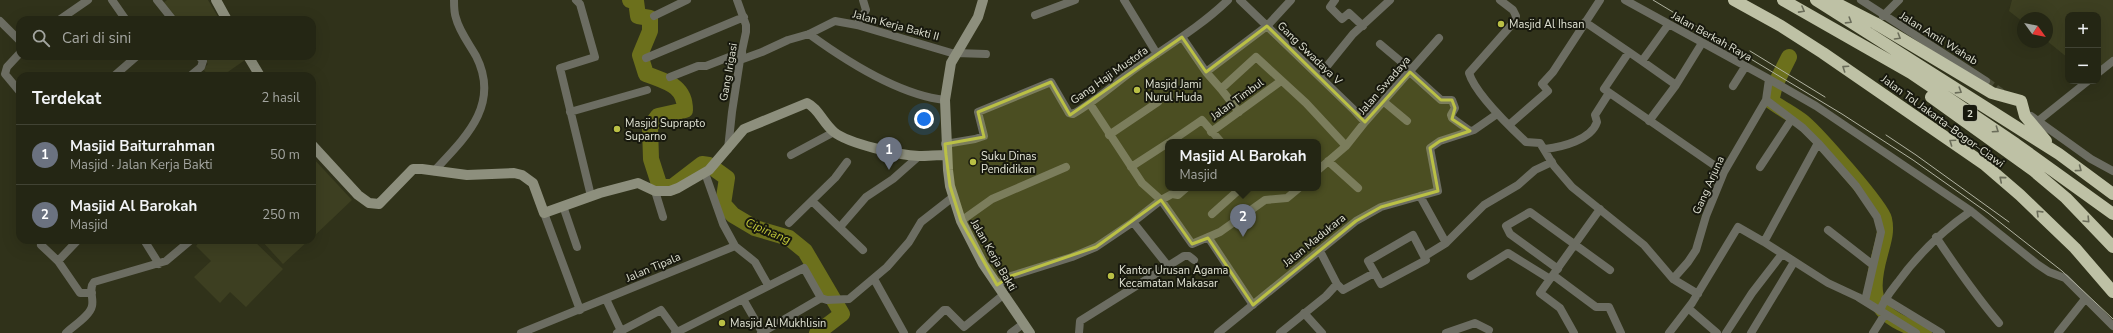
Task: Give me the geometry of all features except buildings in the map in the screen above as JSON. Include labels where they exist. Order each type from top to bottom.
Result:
[{"type":"highway","name":"Jalan Tol Jakarta–Bogor–Ciawi","points":[[1734,0],[1781,26],[1823,52],[1984,164],[2020,195],[2075,248],[2113,292]]},
{"type":"highway","name":"Jalan Tol Jakarta–Bogor–Ciawi","points":[[1783,0],[1911,73],[2016,144],[2113,214]]},
{"type":"highway","points":[[1816,0],[2059,154],[2113,194]]},
{"type":"highway","points":[[1826,0],[1832,1],[1875,23],[1992,93],[2021,101],[2025,116],[2059,154]]},
{"type":"highway","name":"Jalan Tol Jakarta–Bogor–Ciawi","points":[[1820,21],[1960,116],[2034,171],[2066,198],[2113,247]]},
{"type":"street","points":[[65,16],[88,0]]},
{"type":"street","points":[[112,0],[123,16]]},
{"type":"street","points":[[157,0],[170,16]]},
{"type":"street","points":[[216,0],[225,16]]},
{"type":"street","points":[[434,171],[475,124],[483,102],[484,81],[482,70],[456,19],[454,0]]},
{"type":"street","points":[[576,0],[580,4],[596,57],[560,68],[591,196]]},
{"type":"street","points":[[654,16],[686,0]]},
{"type":"street","name":"Gang Irigasi","points":[[726,152],[746,32],[744,16],[737,0]]},
{"type":"street","points":[[856,25],[866,11],[863,0]]},
{"type":"street","name":"Jalan Kerja Bakti","points":[[983,0],[978,18],[971,31],[955,53],[951,63],[945,100],[946,155],[953,197],[961,222],[997,285],[1030,333]]},
{"type":"street","points":[[1035,15],[1075,0]]},
{"type":"street","points":[[1124,0],[1157,54]]},
{"type":"street","name":"Gang Haji Mustofa","points":[[946,144],[984,136],[978,112],[1051,82],[1069,113],[1073,114],[1090,104],[1182,37],[1228,0]]},
{"type":"street","name":"Gang Swadaya V","points":[[1240,0],[1365,122]]},
{"type":"street","points":[[1206,72],[1267,26],[1291,0]]},
{"type":"street","points":[[1334,0],[1330,7],[1342,19],[1349,13],[1363,26]]},
{"type":"street","points":[[1319,76],[1363,26],[1390,0]]},
{"type":"street","points":[[1500,0],[1513,10],[1516,16],[1514,22],[1469,73],[1497,114],[1526,142],[1537,142],[1545,149],[1552,162],[1572,187],[1644,245],[1673,279],[1698,294]]},
{"type":"street","points":[[1509,125],[1548,91],[1542,84],[1553,72],[1600,0]]},
{"type":"street","name":"Jalan Berkah Raya","points":[[1625,0],[1816,106],[1906,169],[1971,211],[2006,240],[2049,272],[2065,278],[2113,326]]},
{"type":"street","name":"Jalan Amil Wahab","points":[[1861,0],[1986,81]]},
{"type":"street","points":[[1884,16],[1899,0]]},
{"type":"street","points":[[646,58],[744,16]]},
{"type":"street","points":[[0,21],[16,37]]},
{"type":"street","name":"Jalan Kerja Bakti II","points":[[670,77],[698,66],[706,66],[741,56],[762,52],[788,40],[809,34],[834,21],[856,25],[955,53],[986,54]]},
{"type":"street","points":[[1585,22],[1676,85]]},
{"type":"street","points":[[1642,61],[1668,25]]},
{"type":"street","points":[[809,34],[836,53],[885,80],[934,99],[945,100]]},
{"type":"street","name":"Jalan Timbul","points":[[1182,37],[1206,72],[1221,89],[1256,57],[1306,103],[1346,146]]},
{"type":"street","name":"Jalan Swadaya","points":[[1321,167],[1346,146],[1383,101],[1439,38]]},
{"type":"street","points":[[1648,121],[1676,85],[1702,43]]},
{"type":"street","points":[[1380,44],[1441,100],[1452,100],[1455,108],[1451,115],[1452,118],[1470,131],[1497,114]]},
{"type":"street","points":[[1629,52],[1604,89],[1648,121],[1724,172]]},
{"type":"street","points":[[16,58],[7,67],[5,74],[16,87]]},
{"type":"street","points":[[119,72],[132,60]]},
{"type":"street","points":[[194,72],[202,64],[202,60]]},
{"type":"street","points":[[250,60],[258,72]]},
{"type":"street","points":[[2101,71],[2113,61]]},
{"type":"street","points":[[1733,86],[1745,67]]},
{"type":"street","points":[[1770,80],[1766,100],[1803,128],[1818,143],[1860,192],[1877,217],[1881,232],[1865,301]]},
{"type":"street","name":"Jalan Timbul","points":[[1175,139],[1202,120],[1211,132],[1281,81]]},
{"type":"street","points":[[2038,121],[2084,84]]},
{"type":"street","points":[[1221,89],[1239,112]]},
{"type":"street","points":[[570,112],[647,90]]},
{"type":"street","points":[[1545,149],[1573,143],[1594,128],[1597,122],[1594,115],[1609,93]]},
{"type":"street","name":"Gang Arjuna","points":[[1673,279],[1696,250],[1706,216],[1724,172],[1766,100]]},
{"type":"street","points":[[1383,101],[1407,121]]},
{"type":"street","points":[[1109,135],[1158,102]]},
{"type":"street","points":[[544,213],[591,196],[638,183],[654,191],[670,191],[678,188],[707,172],[726,152],[744,129],[807,103],[813,106],[822,121],[834,132],[868,145],[919,156],[946,155]]},
{"type":"street","points":[[1090,104],[1142,183],[1161,200],[1192,244],[1220,232],[1265,200],[1287,198],[1295,191]]},
{"type":"street","points":[[2031,116],[2091,159],[2113,171]]},
{"type":"street","points":[[1760,167],[1791,120]]},
{"type":"street","name":"Jalan Madukara","points":[[1218,333],[1296,268],[1320,251],[1346,228],[1363,216],[1381,207],[1438,191],[1430,148],[1440,141],[1470,131]]},
{"type":"street","points":[[791,155],[834,132]]},
{"type":"street","points":[[1211,132],[1217,139]]},
{"type":"street","points":[[1764,242],[1818,143]]},
{"type":"street","name":"Jalan Timbul","points":[[1131,167],[1165,146]]},
{"type":"street","points":[[316,149],[358,195],[369,203],[378,204],[413,169],[467,175],[514,173],[522,175],[533,183],[580,310]]},
{"type":"street","points":[[840,227],[866,198],[893,179],[919,156]]},
{"type":"street","points":[[1328,161],[1358,188]]},
{"type":"street","points":[[789,222],[835,178],[847,162]]},
{"type":"street","points":[[1425,256],[1446,243],[1484,205],[1518,185],[1535,170],[1552,162]]},
{"type":"street","points":[[961,222],[992,199],[1066,167]]},
{"type":"street","points":[[707,172],[723,224],[735,246],[755,262],[768,285]]},
{"type":"street","points":[[654,191],[663,217]]},
{"type":"street","points":[[997,285],[1011,276],[1085,252],[1133,222],[1161,200],[1172,194],[1178,195],[1183,191]]},
{"type":"street","points":[[1212,214],[1238,191]]},
{"type":"street","points":[[1420,196],[1446,243]]},
{"type":"street","points":[[743,299],[761,333],[824,299],[844,301],[874,279],[909,242],[921,222],[953,197]]},
{"type":"street","points":[[812,201],[863,250]]},
{"type":"street","points":[[563,206],[577,247]]},
{"type":"street","points":[[1574,333],[1560,308],[1540,294],[1600,209]]},
{"type":"street","points":[[1873,333],[1883,306],[1918,256],[1936,238],[1971,211]]},
{"type":"street","points":[[1610,270],[1530,212],[1506,226],[1510,234],[1554,274],[1596,307],[1609,307],[1621,333]]},
{"type":"street","points":[[1133,222],[1168,266]]},
{"type":"street","points":[[1669,333],[1698,294],[1738,227],[1828,283],[1865,301],[1883,306],[1940,333]]},
{"type":"street","points":[[1828,230],[1873,265]]},
{"type":"street","points":[[1413,235],[1425,256],[1426,260],[1381,284],[1368,261],[1413,235]]},
{"type":"street","points":[[1208,237],[1253,305]]},
{"type":"street","points":[[1936,238],[1957,270],[1976,292],[1979,300],[1999,323]]},
{"type":"street","points":[[58,262],[74,244]]},
{"type":"street","points":[[147,244],[159,264]]},
{"type":"street","points":[[66,333],[90,311],[92,306],[91,287],[96,280],[159,264],[166,261],[186,244]]},
{"type":"street","points":[[41,245],[58,262],[80,293],[92,293]]},
{"type":"street","name":"Jalan Tipala","points":[[521,333],[735,246]]},
{"type":"street","points":[[1320,251],[1337,284],[1345,291],[1374,272]]},
{"type":"street","points":[[1470,276],[1508,253],[1554,274]]},
{"type":"street","points":[[1726,333],[1752,293],[1782,254]]},
{"type":"street","points":[[1079,333],[1080,321],[1184,256],[1188,256],[1194,260]]},
{"type":"street","points":[[1751,333],[1767,304],[1794,262]]},
{"type":"street","points":[[606,299],[620,332],[662,310],[676,333],[804,268],[824,299]]},
{"type":"street","points":[[874,279],[904,333]]},
{"type":"street","points":[[1280,333],[1326,296],[1337,284]]},
{"type":"street","points":[[920,333],[944,310],[947,310],[964,327],[1003,294]]},
{"type":"street","points":[[2058,333],[2085,299]]},
{"type":"street","points":[[1883,306],[1916,333]]},
{"type":"street","points":[[1688,308],[1717,333]]},
{"type":"street","points":[[1304,313],[1322,333]]},
{"type":"street","points":[[1446,333],[1475,322],[1489,330]]},
{"type":"street","points":[[1011,333],[1023,324]]},
{"type":"highlighted area","points":[[1267,26],[1365,122],[1410,72],[1441,100],[1452,100],[1455,108],[1452,119],[1470,131],[1440,141],[1430,148],[1438,191],[1381,207],[1356,221],[1253,305],[1208,238],[1192,244],[1161,200],[1096,247],[1011,276],[997,285],[961,221],[950,186],[945,144],[984,137],[978,112],[1051,82],[1070,115],[1182,37],[1206,72]]},
{"type":"shaded area","points":[[167,0],[208,0],[218,16],[172,16],[163,3]]},
{"type":"shaded area","points":[[2012,0],[2113,0],[2113,58],[2101,66],[2101,12],[2065,12],[2065,56],[2053,46],[2053,12],[2017,12],[2017,17],[2009,11]]},
{"type":"shaded area","points":[[205,60],[245,60],[228,72],[206,72],[203,69],[208,64]]},
{"type":"shaded area","points":[[316,161],[352,200],[316,234]]},
{"type":"shaded area","points":[[198,244],[257,244],[283,269],[246,307],[230,292],[220,303],[194,277],[211,261],[196,246]]},
{"type":"shaded area","points":[[265,244],[305,244],[283,264]]},
{"type":"waterway","name":"Cipinang","points":[[630,0],[636,1],[638,16],[650,18],[650,31],[640,55],[646,74],[667,82],[673,86],[682,95],[684,102],[685,110],[658,116],[650,127],[651,159],[660,187],[672,187],[702,164],[709,165],[727,178],[723,204],[733,215],[755,228],[789,238],[805,251],[842,314],[817,333]]},
{"type":"waterway","points":[[1789,57],[1775,85],[1771,101],[1800,120],[1811,130],[1848,170],[1880,212],[1884,219],[1885,233],[1876,271],[1876,297],[1880,306],[1887,314],[1909,327],[1924,333]]},
{"type":"tunnel","points":[[1986,81],[2002,93]]},
{"type":"tram line","points":[[1653,0],[1842,114],[1913,160],[1988,213],[2062,271],[2113,319]]},
{"type":"tram line","points":[[1750,51],[1825,97]]},
{"type":"tram line","points":[[1886,135],[2009,222]]},
{"type":"place","name":"Masjid Al Ihsan","points":[[1501,24]]},
{"type":"place","name":"Masjid Jami Nurul Huda","points":[[1137,90]]},
{"type":"place","name":"Masjid Suprapto Suparno","points":[[617,129]]},
{"type":"place","name":"Suku Dinas Pendidikan","points":[[973,162]]},
{"type":"place","name":"Masjid Baiturrahman","points":[[889,170]]},
{"type":"place","name":"Masjid Al Barokah","points":[[1243,237]]},
{"type":"place","name":"Kantor Urusan Agama Kecamatan Makasar","points":[[1111,276]]},
{"type":"place","name":"Masjid Al Mukhlisin","points":[[722,323]]}]
